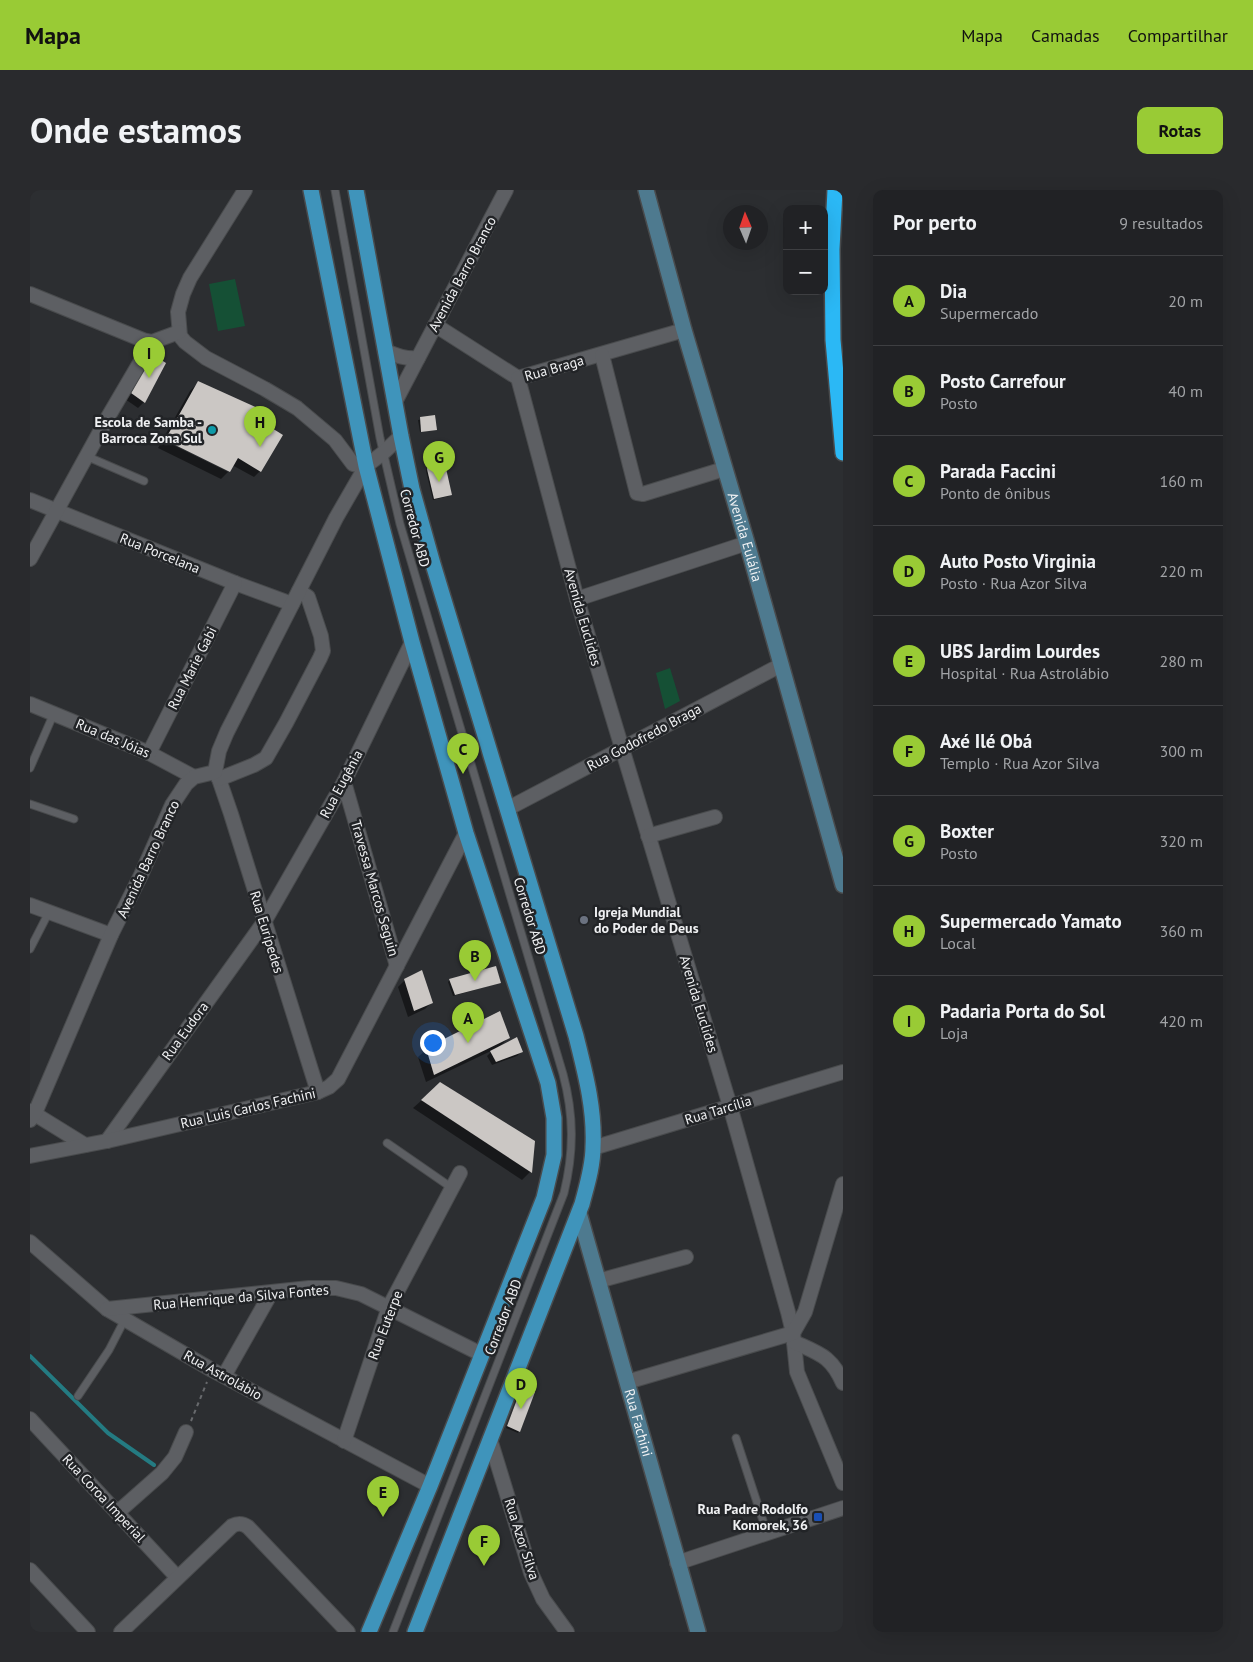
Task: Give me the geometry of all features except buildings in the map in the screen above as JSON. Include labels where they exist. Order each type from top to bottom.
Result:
[{"type":"highway","points":[[835,190],[832,249],[833,340],[843,453]]},
{"type":"main road","points":[[311,190],[366,466],[412,642],[466,833],[548,1083],[554,1118],[554,1155],[544,1198],[430,1486],[369,1632]]},
{"type":"main road","points":[[356,190],[412,489],[576,1036],[587,1079],[592,1115],[593,1148],[590,1173],[579,1214],[415,1632]]},
{"type":"street","points":[[245,190],[190,278],[178,312],[179,332],[185,342],[206,358],[297,408],[336,440],[354,464],[366,466]]},
{"type":"street","name":"Avenida Barro Branco","points":[[395,402],[506,190]]},
{"type":"street","name":"Avenida Eulália","points":[[646,190],[684,330],[747,543],[843,885]]},
{"type":"street","points":[[30,294],[143,340],[152,342],[179,332]]},
{"type":"street","name":"Rua Braga","points":[[435,325],[518,378],[684,330]]},
{"type":"street","points":[[30,559],[86,456],[152,342]]},
{"type":"street","points":[[385,351],[408,359],[418,358]]},
{"type":"street","points":[[602,355],[637,493],[643,494],[724,469]]},
{"type":"street","name":"Avenida Euclides","points":[[518,378],[577,599],[730,1106],[794,1338],[797,1372],[843,1484]]},
{"type":"street","points":[[217,776],[219,751],[227,732],[348,496],[366,466],[384,453],[401,436]]},
{"type":"street","name":"Rua Porcelana","points":[[30,500],[235,583],[292,604]]},
{"type":"street","points":[[577,599],[747,543]]},
{"type":"street","name":"Rua Marie Gabi","points":[[149,753],[235,583]]},
{"type":"street","points":[[194,777],[217,776],[254,766],[266,758],[286,723],[323,651],[322,636],[308,597],[299,591]]},
{"type":"street","name":"Rua Eugênia","points":[[264,922],[344,782],[412,642]]},
{"type":"street","name":"Rua Godofredo Braga","points":[[507,809],[781,665]]},
{"type":"street","name":"Rua das Jóias","points":[[30,704],[149,753],[194,777]]},
{"type":"street","name":"Rua Eurípedes","points":[[217,776],[231,814],[318,1092]]},
{"type":"street","name":"Avenida Barro Branco","points":[[32,1115],[111,935],[141,875],[172,805],[181,790],[194,777]]},
{"type":"street","name":"Travessa Marcos Seguin","points":[[344,782],[397,966]]},
{"type":"street","points":[[648,836],[715,816]]},
{"type":"street","name":"Rua Luis Carlos Fachini","points":[[30,1156],[107,1141],[318,1092],[329,1087],[338,1079],[466,833]]},
{"type":"street","points":[[30,905],[111,935]]},
{"type":"street","name":"Rua Eudora","points":[[107,1141],[264,922]]},
{"type":"street","name":"Rua Tarcília","points":[[593,1148],[843,1072]]},
{"type":"street","points":[[32,1115],[85,1145]]},
{"type":"street","name":"Rua Euterpe","points":[[344,1441],[389,1307],[460,1173]]},
{"type":"street","points":[[794,1338],[805,1312],[843,1184]]},
{"type":"street","name":"Rua Fachini","points":[[579,1214],[698,1632]]},
{"type":"street","name":"Rua Astrolábio","points":[[30,1242],[107,1309],[218,1373],[430,1486]]},
{"type":"street","points":[[598,1282],[686,1257]]},
{"type":"street","name":"Rua Henrique da Silva Fontes","points":[[107,1309],[309,1288],[336,1288],[361,1294],[481,1354]]},
{"type":"street","points":[[218,1373],[271,1293]]},
{"type":"street","points":[[627,1382],[794,1338],[828,1359],[843,1383]]},
{"type":"street","name":"Rua Coroa Imperial","points":[[30,1419],[177,1577]]},
{"type":"street","points":[[118,1512],[162,1473],[175,1456],[186,1432]]},
{"type":"street","name":"Rua Azor Silva","points":[[490,1439],[531,1573],[543,1599],[567,1632]]},
{"type":"street","points":[[678,1562],[843,1508]]},
{"type":"street","points":[[121,1632],[177,1577],[232,1526],[238,1523],[248,1527],[348,1632]]},
{"type":"street","points":[[30,1570],[88,1632]]},
{"type":"lane","name":"Corredor ABD","points":[[335,190],[384,453],[400,524],[563,1074],[569,1100],[573,1133],[572,1154],[564,1193],[393,1632]]},
{"type":"lane","points":[[86,456],[144,481]]},
{"type":"lane","points":[[30,768],[54,713]]},
{"type":"lane","points":[[30,804],[74,819]]},
{"type":"lane","points":[[30,949],[49,912]]},
{"type":"lane","points":[[387,1144],[452,1188]]},
{"type":"lane","points":[[78,1396],[109,1350],[125,1319]]},
{"type":"lane","points":[[736,1438],[768,1533]]},
{"type":"path","points":[[186,1432],[218,1373]]},
{"type":"green space","points":[[235,279],[245,326],[218,331],[209,284]]},
{"type":"green space","points":[[670,668],[680,701],[665,709],[656,673]]},
{"type":"waterway","points":[[30,1356],[108,1433],[154,1465]]},
{"type":"place","name":"Padaria Porta do Sol","points":[[149,378]]},
{"type":"place","name":"Escola de Samba - Barroca Zona Sul","points":[[212,430]]},
{"type":"place","name":"Supermercado Yamato","points":[[260,447]]},
{"type":"place","name":"Boxter","points":[[439,482]]},
{"type":"place","name":"Parada Faccini","points":[[463,774]]},
{"type":"place","name":"Igreja Mundial do Poder de Deus","points":[[584,920]]},
{"type":"place","name":"Posto Carrefour","points":[[475,981]]},
{"type":"place","name":"Dia","points":[[468,1043]]},
{"type":"place","name":"Auto Posto Virginia","points":[[521,1409]]},
{"type":"place","name":"UBS Jardim Lourdes","points":[[383,1517]]},
{"type":"place","name":"Rua Padre Rodolfo Komorek, 36","points":[[818,1517]]},
{"type":"place","name":"Axé Ilé Obá","points":[[484,1566]]}]
